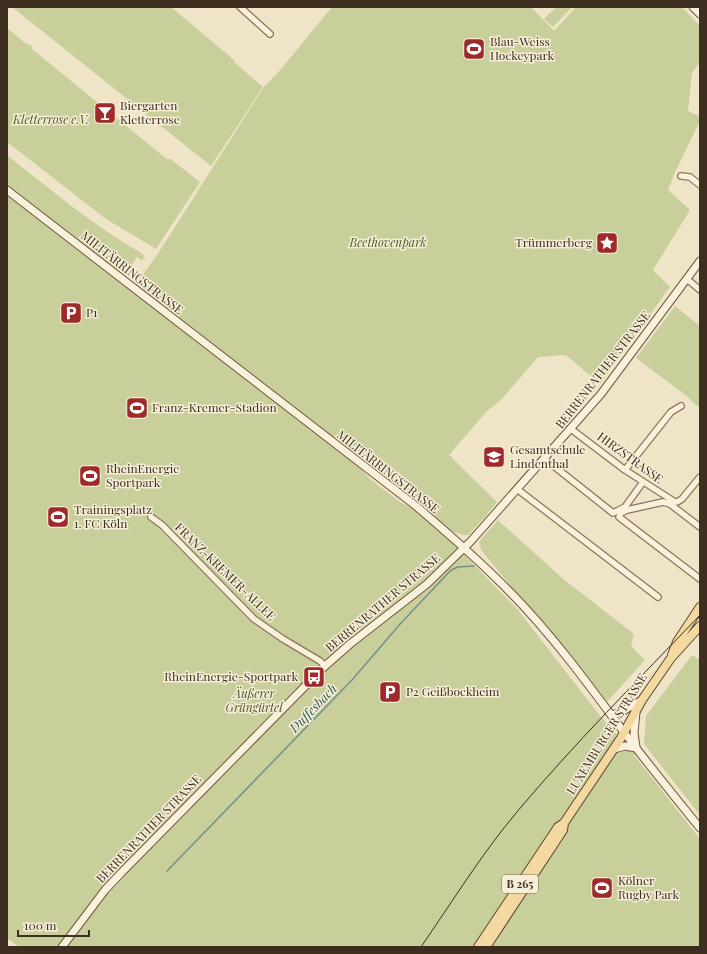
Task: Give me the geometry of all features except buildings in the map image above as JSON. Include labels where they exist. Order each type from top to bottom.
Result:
[{"type":"main road","points":[[693,7],[700,14]]},
{"type":"main road","name":"MILITÄRRINGSTRASSE","points":[[7,190],[416,506],[464,548],[511,593],[535,619],[700,828]]},
{"type":"main road","name":"BERRENRATHER STRASSE","points":[[62,947],[105,890],[325,666],[350,644],[427,584],[464,548],[545,459],[614,378],[700,261]]},
{"type":"main road","name":"LUXEMBURGER STRASSE","points":[[671,658],[677,642],[700,607]]},
{"type":"main road","name":"LUXEMBURGER STRASSE","points":[[478,947],[558,827],[564,822],[614,749],[642,700],[671,658],[700,626]]},
{"type":"main road","points":[[611,715],[621,712],[642,700]]},
{"type":"main road","points":[[614,749],[625,746],[636,748],[634,733],[636,710]]},
{"type":"main road","name":"LUXEMBURGER STRASSE","points":[[486,947],[563,830],[564,822]]},
{"type":"street","points":[[240,7],[270,34]]},
{"type":"street","points":[[681,176],[690,177],[700,185]]},
{"type":"street","points":[[687,279],[700,290]]},
{"type":"street","points":[[625,470],[671,412],[681,406]]},
{"type":"street","name":"HIRZSTRASSE","points":[[571,429],[625,470],[672,501],[677,502],[682,499],[700,477]]},
{"type":"street","points":[[545,459],[614,513],[625,507],[643,482]]},
{"type":"street","points":[[517,490],[658,597]]},
{"type":"street","points":[[700,527],[670,504],[661,502],[626,510],[621,513],[619,517],[700,579]]},
{"type":"street","name":"FRANZ-KREMER-ALLEE","points":[[151,517],[162,525],[254,619],[278,636],[320,661],[325,666]]},
{"type":"green space","name":"Kletterrose e.V.","points":[[12,7],[171,7],[234,60],[234,62],[263,87],[211,166]]},
{"type":"green space","name":"Beethovenpark","points":[[332,7],[531,7],[554,31],[576,7],[682,7],[700,26],[700,62],[692,73],[688,111],[700,117],[700,121],[675,172],[668,190],[690,210],[653,270],[670,287],[600,384],[566,355],[538,357],[501,400],[487,411],[449,455],[497,502],[468,535],[454,533],[437,518],[135,285],[157,255],[264,87],[281,69]]},
{"type":"green space","points":[[556,7],[572,7],[553,27],[544,19]]},
{"type":"green space","name":"Kletterrose e.V.","points":[[7,28],[25,43],[32,46],[32,49],[168,160],[169,158],[200,182],[156,249],[106,219],[7,142]]},
{"type":"green space","points":[[7,155],[90,220],[143,254],[144,257],[142,261],[137,257],[129,269],[119,265],[118,271],[7,186]]},
{"type":"green space","name":"Äußerer Grüngürtel","points":[[7,193],[357,465],[370,479],[400,502],[412,508],[450,540],[518,610],[597,712],[629,749],[636,754],[634,755],[700,839],[700,947],[19,947],[7,938]]},
{"type":"green space","points":[[675,306],[700,326],[700,408],[636,358]]},
{"type":"green space","points":[[498,520],[562,578],[634,634],[631,646],[645,660],[607,702],[481,550],[479,542]]},
{"type":"green space","points":[[692,655],[700,660],[700,815],[644,744],[646,716]]},
{"type":"green space","points":[[655,670],[635,697],[625,707],[615,710]]},
{"type":"waterway","name":"Duffesbach","points":[[167,871],[352,680],[401,623],[451,570],[458,567],[474,566]]},
{"type":"tram line","points":[[421,947],[479,862],[516,813],[583,737],[700,615]]},
{"type":"place","name":"Blau-Weiss Hockeypark","points":[[474,49]]},
{"type":"place","name":"Biergarten Kletterrose","points":[[105,113]]},
{"type":"place","name":"Trümmerberg","points":[[607,243]]},
{"type":"place","name":"P1","points":[[71,313]]},
{"type":"place","name":"Franz-Kremer-Stadion","points":[[137,408]]},
{"type":"place","name":"Gesamtschule Lindenthal","points":[[494,457]]},
{"type":"place","name":"RheinEnergie Sportpark","points":[[90,476]]},
{"type":"place","name":"Trainingsplatz 1. FC Köln","points":[[58,517]]},
{"type":"place","name":"RheinEnergie-Sportpark","points":[[314,677]]},
{"type":"place","name":"P2 Geißbockheim","points":[[390,692]]},
{"type":"place","name":"Kölner Rugby Park","points":[[602,888]]}]
